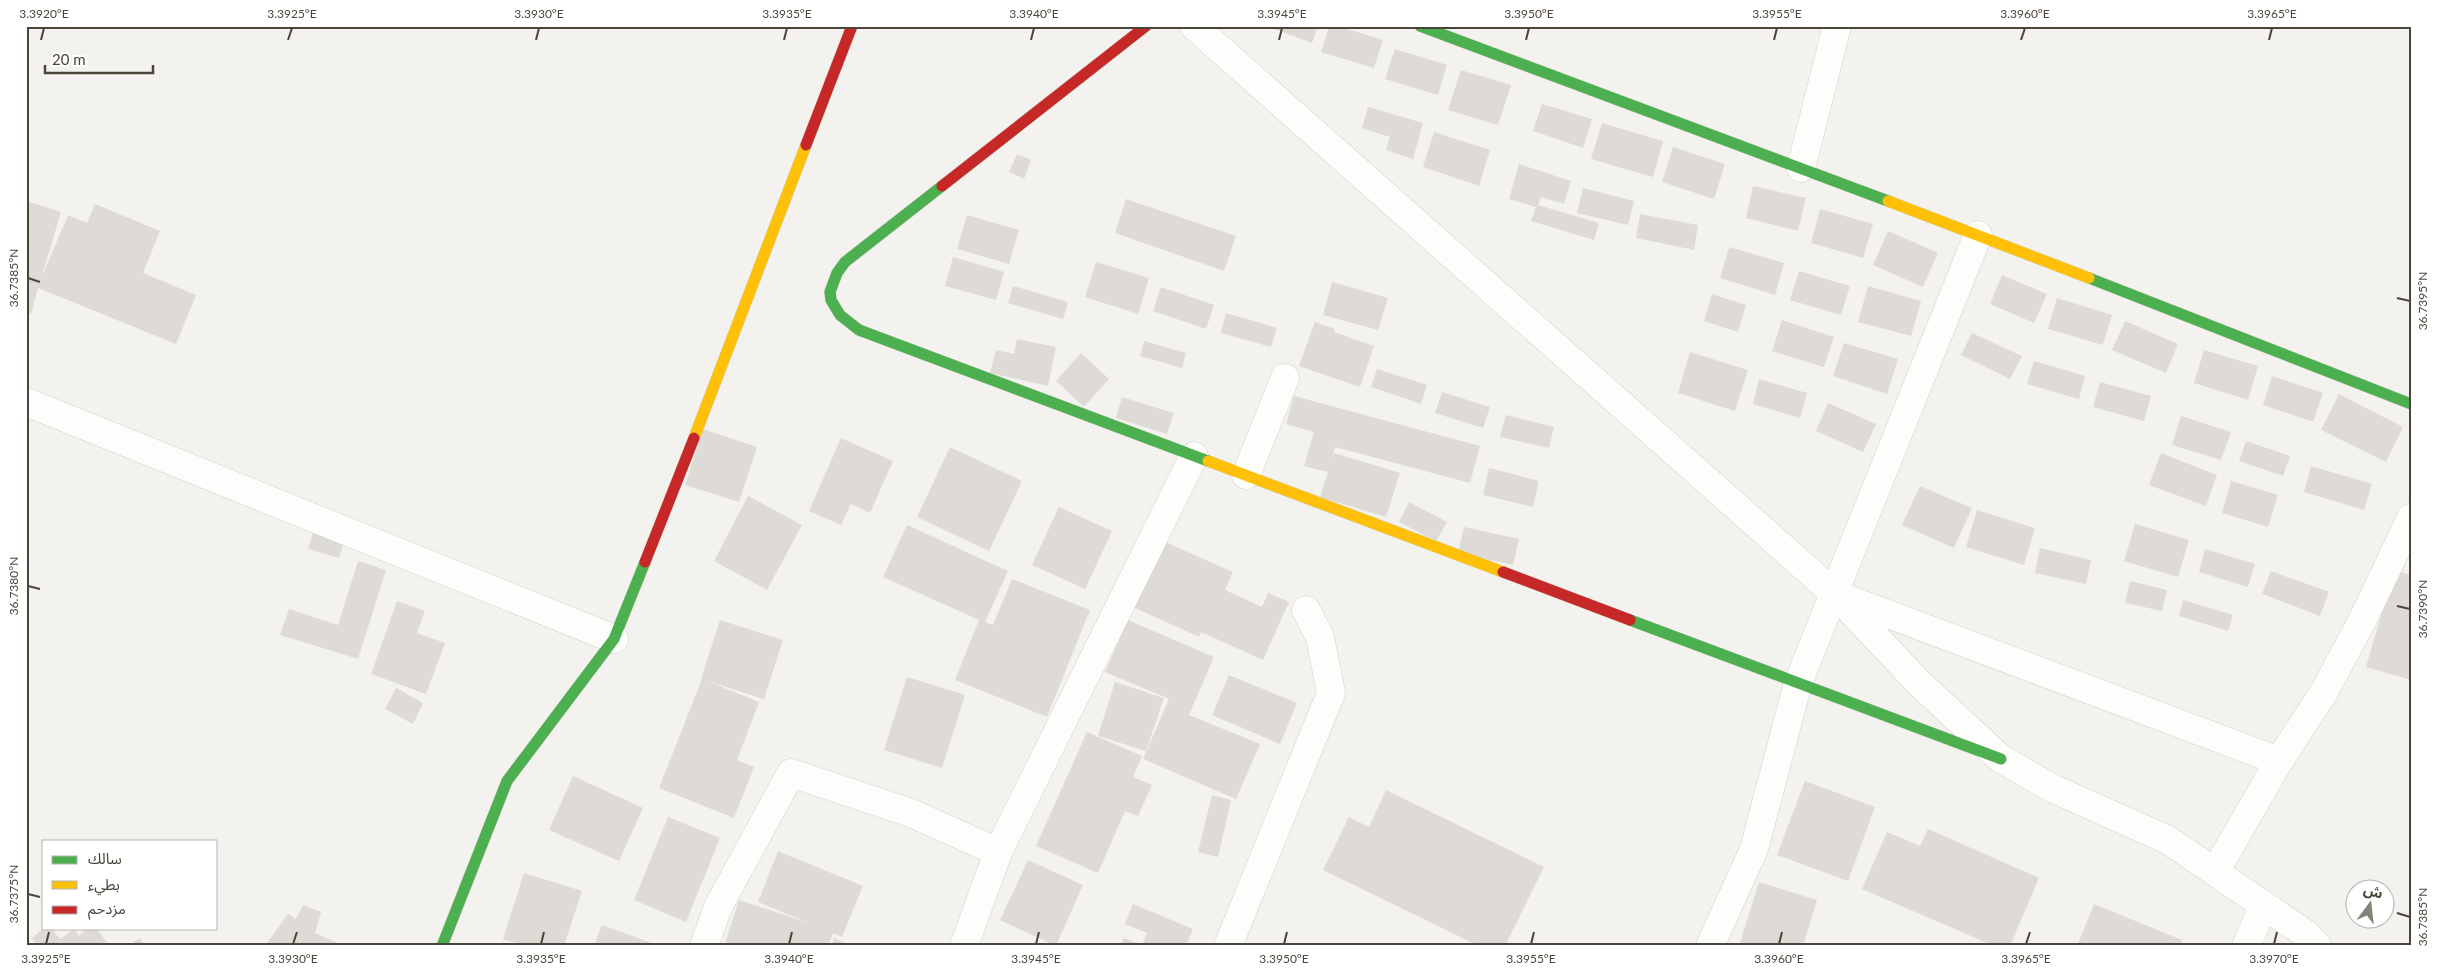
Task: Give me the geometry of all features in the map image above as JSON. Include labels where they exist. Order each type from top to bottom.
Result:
[{"type":"street","points":[[442,946],[507,782],[614,639],[689,452],[852,26]]},
{"type":"street","points":[[1146,26],[845,262],[830,287],[830,300],[833,310],[841,319],[859,330],[2001,759],[2054,789],[2168,840],[2306,934],[2317,946]]},
{"type":"street","points":[[1194,26],[1220,47],[1835,594],[1919,683],[2001,759]]},
{"type":"street","points":[[1420,26],[1978,235],[2411,404]]},
{"type":"street","points":[[1801,168],[1837,26]]},
{"type":"street","points":[[1710,946],[1754,849],[1798,683],[1978,235]]},
{"type":"street","points":[[1246,475],[1285,378]]},
{"type":"street","points":[[26,402],[614,639]]},
{"type":"street","points":[[964,946],[998,852],[1194,456]]},
{"type":"street","points":[[2215,872],[2279,760],[2324,692],[2364,620],[2411,518]]},
{"type":"street","points":[[1835,594],[2279,760]]},
{"type":"street","points":[[1228,946],[1331,693],[1320,637],[1306,610]]},
{"type":"street","points":[[704,946],[718,907],[791,773],[911,813],[998,852]]},
{"type":"street","points":[[2246,946],[2264,905]]},
{"type":"building","points":[[1266,26],[1318,26],[1312,43]]},
{"type":"building","points":[[1329,26],[1338,26],[1383,40],[1374,68],[1321,52]]},
{"type":"building","points":[[1395,49],[1447,65],[1438,95],[1385,79]]},
{"type":"building","points":[[1461,70],[1511,85],[1498,125],[1448,110]]},
{"type":"building","points":[[1542,104],[1592,119],[1583,148],[1533,131]]},
{"type":"building","points":[[1368,107],[1423,123],[1413,159],[1386,150],[1390,137],[1362,128]]},
{"type":"building","points":[[1602,123],[1663,141],[1653,177],[1591,159]]},
{"type":"building","points":[[1434,132],[1490,150],[1479,186],[1423,167]]},
{"type":"building","points":[[1673,147],[1725,164],[1714,199],[1662,182]]},
{"type":"building","points":[[1017,154],[1031,160],[1024,179],[1009,172]]},
{"type":"building","points":[[1519,164],[1571,181],[1564,204],[1541,197],[1538,205],[1599,223],[1594,240],[1531,221],[1536,207],[1509,199]]},
{"type":"building","points":[[1753,186],[1806,198],[1798,231],[1746,218]]},
{"type":"building","points":[[1583,188],[1634,201],[1628,225],[1577,213]]},
{"type":"building","points":[[1126,199],[1236,236],[1224,271],[1115,233]]},
{"type":"building","points":[[26,201],[61,212],[41,279],[68,215],[87,223],[95,204],[160,231],[143,273],[196,295],[176,344],[38,288],[31,314],[26,312]]},
{"type":"building","points":[[1820,209],[1873,224],[1863,258],[1811,243]]},
{"type":"building","points":[[1640,214],[1698,225],[1694,250],[1636,238]]},
{"type":"building","points":[[967,215],[1019,230],[1009,264],[957,249]]},
{"type":"building","points":[[1888,231],[1938,253],[1923,287],[1873,265]]},
{"type":"building","points":[[1729,247],[1784,263],[1775,295],[1720,278]]},
{"type":"building","points":[[953,257],[1004,272],[996,300],[945,286]]},
{"type":"building","points":[[1096,262],[1149,278],[1138,314],[1085,297]]},
{"type":"building","points":[[1799,271],[1850,286],[1841,315],[1790,300]]},
{"type":"building","points":[[2002,275],[2047,294],[2034,323],[1990,304]]},
{"type":"building","points":[[1332,282],[1388,298],[1378,330],[1323,315]]},
{"type":"building","points":[[1013,286],[1068,302],[1063,319],[1008,303]]},
{"type":"building","points":[[1868,286],[1921,301],[1911,336],[1858,322]]},
{"type":"building","points":[[1161,287],[1214,305],[1206,329],[1153,311]]},
{"type":"building","points":[[1712,294],[1746,305],[1738,332],[1704,321]]},
{"type":"building","points":[[2057,298],[2112,315],[2103,345],[2048,329]]},
{"type":"building","points":[[1226,313],[1277,328],[1271,347],[1221,333]]},
{"type":"building","points":[[1782,320],[1834,337],[1824,367],[1772,351]]},
{"type":"building","points":[[2125,321],[2178,344],[2166,373],[2112,350]]},
{"type":"building","points":[[1315,322],[1335,329],[1334,332],[1374,346],[1360,387],[1299,366]]},
{"type":"building","points":[[1972,333],[2022,356],[2010,379],[1961,355]]},
{"type":"building","points":[[1017,339],[1056,347],[1048,386],[990,373],[996,350],[1014,354]]},
{"type":"building","points":[[1144,341],[1186,353],[1182,368],[1140,356]]},
{"type":"building","points":[[1844,343],[1898,359],[1887,394],[1833,376]]},
{"type":"building","points":[[2204,350],[2258,366],[2248,400],[2194,383]]},
{"type":"building","points":[[1690,352],[1748,370],[1735,411],[1678,393]]},
{"type":"building","points":[[1081,353],[1109,379],[1084,407],[1056,381]]},
{"type":"building","points":[[2034,361],[2085,376],[2079,399],[2027,384]]},
{"type":"building","points":[[1377,369],[1427,385],[1421,404],[1371,387]]},
{"type":"building","points":[[2272,376],[2323,393],[2313,422],[2263,405]]},
{"type":"building","points":[[1759,379],[1807,393],[1800,418],[1753,404]]},
{"type":"building","points":[[2100,382],[2151,396],[2144,421],[2093,407]]},
{"type":"building","points":[[1442,392],[1490,407],[1483,428],[1435,413]]},
{"type":"building","points":[[2339,394],[2403,427],[2386,462],[2321,430]]},
{"type":"building","points":[[1294,396],[1480,446],[1470,483],[1335,447],[1331,462],[1334,453],[1400,473],[1386,517],[1320,497],[1328,472],[1304,466],[1314,432],[1286,424]]},
{"type":"building","points":[[1122,397],[1174,413],[1167,434],[1116,418]]},
{"type":"building","points":[[1828,403],[1876,424],[1863,452],[1816,431]]},
{"type":"building","points":[[1506,415],[1554,427],[1549,448],[1500,437]]},
{"type":"building","points":[[2181,416],[2231,432],[2221,460],[2172,445]]},
{"type":"building","points":[[703,429],[757,447],[739,502],[685,485]]},
{"type":"building","points":[[841,438],[893,461],[870,513],[851,504],[841,525],[809,511]]},
{"type":"building","points":[[2246,441],[2290,456],[2283,476],[2239,461]]},
{"type":"building","points":[[950,447],[1022,481],[989,551],[917,517]]},
{"type":"building","points":[[2161,453],[2217,475],[2206,506],[2149,485]]},
{"type":"building","points":[[2311,466],[2372,484],[2364,510],[2304,492]]},
{"type":"building","points":[[1489,468],[1539,481],[1533,507],[1483,495]]},
{"type":"building","points":[[2231,481],[2278,495],[2268,527],[2222,513]]},
{"type":"building","points":[[1920,486],[1972,508],[1954,548],[1902,525]]},
{"type":"building","points":[[748,496],[802,525],[767,590],[714,561]]},
{"type":"building","points":[[1409,502],[1447,522],[1436,541],[1399,522]]},
{"type":"building","points":[[1059,507],[1112,531],[1085,589],[1032,565]]},
{"type":"building","points":[[1977,510],[2035,528],[2024,565],[1966,547]]},
{"type":"building","points":[[2135,524],[2189,540],[2178,577],[2124,561]]},
{"type":"building","points":[[907,525],[1008,571],[985,622],[993,625],[1012,579],[1090,610],[1047,717],[955,680],[979,620],[883,577]]},
{"type":"building","points":[[315,526],[346,535],[339,558],[308,549]]},
{"type":"building","points":[[1464,527],[1519,539],[1513,565],[1458,553]]},
{"type":"building","points":[[1163,541],[1233,572],[1225,590],[1262,607],[1268,593],[1289,602],[1263,660],[1201,632],[1199,637],[1133,607]]},
{"type":"building","points":[[2040,548],[2091,560],[2086,584],[2035,573]]},
{"type":"building","points":[[2205,549],[2255,564],[2248,587],[2199,572]]},
{"type":"building","points":[[358,561],[386,570],[358,659],[280,635],[289,609],[338,625]]},
{"type":"building","points":[[2394,570],[2411,575],[2411,680],[2366,667]]},
{"type":"building","points":[[2271,571],[2329,592],[2320,616],[2262,594]]},
{"type":"building","points":[[2130,581],[2167,590],[2162,611],[2125,603]]},
{"type":"building","points":[[2183,600],[2233,615],[2228,631],[2179,616]]},
{"type":"building","points":[[397,601],[425,611],[417,633],[445,643],[426,694],[371,674]]},
{"type":"building","points":[[720,620],[783,640],[764,699],[701,679]]},
{"type":"building","points":[[1128,620],[1214,657],[1189,715],[1260,744],[1236,799],[1143,759],[1169,699],[1105,672]]},
{"type":"building","points":[[1229,675],[1297,703],[1280,744],[1212,715]]},
{"type":"building","points":[[907,677],[965,695],[942,768],[884,750]]},
{"type":"building","points":[[702,679],[759,702],[737,760],[754,767],[734,818],[659,788]]},
{"type":"building","points":[[1115,682],[1164,698],[1146,751],[1098,736]]},
{"type":"building","points":[[396,688],[423,703],[413,724],[385,709]]},
{"type":"building","points":[[1087,732],[1142,756],[1133,777],[1152,785],[1138,816],[1125,811],[1098,873],[1036,846]]},
{"type":"building","points":[[573,776],[643,808],[619,861],[549,830]]},
{"type":"building","points":[[1805,781],[1875,807],[1848,881],[1777,855]]},
{"type":"building","points":[[1386,790],[1544,867],[1505,946],[1479,946],[1323,870],[1349,817],[1369,827]]},
{"type":"building","points":[[1212,795],[1231,800],[1218,857],[1198,852]]},
{"type":"building","points":[[668,817],[720,838],[686,922],[634,900]]},
{"type":"building","points":[[1928,829],[2039,878],[2010,946],[1994,946],[1862,889],[1887,832],[1920,846]]},
{"type":"building","points":[[778,851],[863,886],[842,937],[833,933],[828,946],[724,946],[739,900],[809,923],[758,902]]},
{"type":"building","points":[[1028,860],[1083,885],[1056,946],[1000,920]]},
{"type":"building","points":[[524,873],[582,891],[564,946],[525,946],[503,939]]},
{"type":"building","points":[[1759,882],[1817,900],[1803,946],[1739,946]]},
{"type":"building","points":[[1133,904],[1193,929],[1186,946],[1120,946],[1124,938],[1142,945],[1147,933],[1125,924]]},
{"type":"building","points":[[2094,904],[2182,940],[2179,946],[2077,946]]},
{"type":"building","points":[[303,905],[321,912],[315,933],[345,946],[265,946],[288,914],[296,919]]},
{"type":"building","points":[[602,925],[660,946],[594,946]]},
{"type":"building","points":[[42,930],[53,930],[60,939],[73,930],[79,936],[85,930],[98,930],[110,946],[38,946],[32,938]]},
{"type":"building","points":[[139,938],[146,946],[129,946]]},
{"type":"building","points":[[834,938],[853,946],[831,946]]},
{"type":"traffic: fast","points":[[1420,26],[1888,201]]},
{"type":"traffic: fast","points":[[942,186],[845,262],[837,273],[830,292],[831,300],[840,315],[859,330],[1208,461]]},
{"type":"traffic: fast","points":[[2089,278],[2411,404]]},
{"type":"traffic: fast","points":[[442,946],[507,781],[614,639],[645,562]]},
{"type":"traffic: fast","points":[[1630,620],[2001,759]]},
{"type":"traffic: slow","points":[[694,438],[806,145]]},
{"type":"traffic: slow","points":[[1888,201],[2089,278]]},
{"type":"traffic: slow","points":[[1208,461],[1503,572]]},
{"type":"traffic: jam","points":[[806,145],[852,26]]},
{"type":"traffic: jam","points":[[942,186],[1146,26]]},
{"type":"traffic: jam","points":[[645,562],[694,438]]},
{"type":"traffic: jam","points":[[1503,572],[1630,620]]}]
